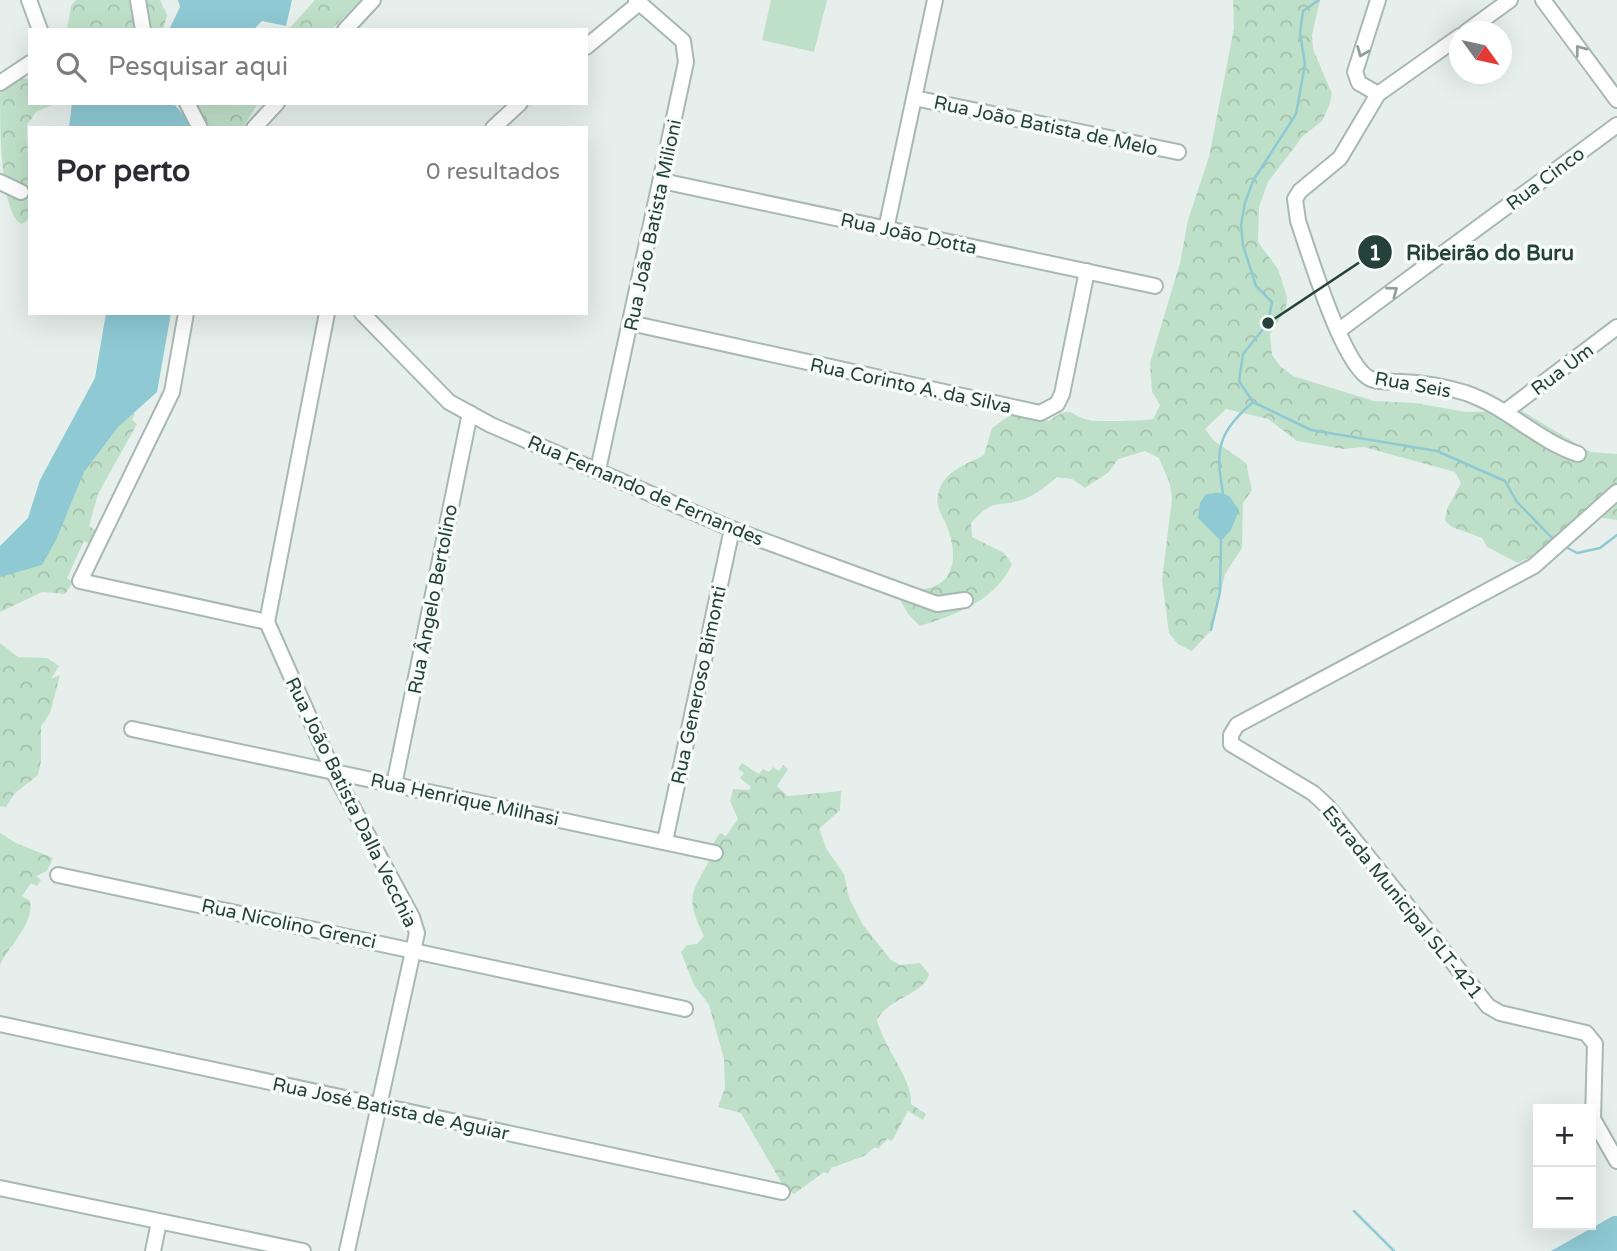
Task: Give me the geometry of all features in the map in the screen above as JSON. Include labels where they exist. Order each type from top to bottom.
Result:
[{"type":"street","points":[[29,0],[39,28]]},
{"type":"street","points":[[138,0],[143,28]]},
{"type":"street","points":[[347,28],[373,0]]},
{"type":"street","points":[[886,229],[935,0]]},
{"type":"street","points":[[1378,0],[1355,72],[1359,83],[1378,94]]},
{"type":"street","points":[[1481,21],[1510,0]]},
{"type":"street","points":[[1543,0],[1617,100]]},
{"type":"street","points":[[588,45],[637,1]]},
{"type":"street","name":"Rua João Batista Milioni","points":[[598,470],[662,181],[687,52],[683,41],[637,1]]},
{"type":"street","name":"Rua Seis","points":[[1449,44],[1378,94],[1340,158],[1300,191],[1295,199],[1297,221],[1338,331],[1353,363],[1371,379],[1446,388],[1506,411],[1542,438],[1578,454]]},
{"type":"street","points":[[0,83],[28,64]]},
{"type":"street","name":"Rua João Batista de Melo","points":[[914,98],[1178,152]]},
{"type":"street","points":[[188,105],[199,126]]},
{"type":"street","points":[[256,126],[275,105]]},
{"type":"street","points":[[495,126],[518,105]]},
{"type":"street","name":"Rua Cinco","points":[[1338,331],[1617,125]]},
{"type":"street","name":"Rua João Dotta","points":[[662,181],[1155,286]]},
{"type":"street","points":[[0,182],[21,192]]},
{"type":"street","name":"Rua Corinto A. da Silva","points":[[630,323],[1040,413],[1057,404],[1062,394],[1087,271]]},
{"type":"street","points":[[186,315],[172,392],[80,581],[267,622],[327,315]]},
{"type":"street","name":"Rua Fernando de Fernandes","points":[[364,315],[449,402],[470,413],[732,529],[937,604],[965,600]]},
{"type":"street","name":"Rua Um","points":[[1506,411],[1617,327]]},
{"type":"street","name":"Rua Ângelo Bertolino","points":[[394,785],[470,413]]},
{"type":"street","name":"Estrada Municipal SLT-421","points":[[1617,492],[1534,566],[1237,725],[1231,735],[1231,744],[1313,793],[1327,806],[1488,1006],[1500,1013],[1586,1033],[1591,1037],[1595,1044],[1593,1119],[1617,1161]]},
{"type":"street","name":"Rua Generoso Bimonti","points":[[665,841],[732,529]]},
{"type":"street","name":"Rua João Batista Dalla Vecchia","points":[[267,622],[333,771],[412,917],[417,933],[347,1251]]},
{"type":"street","name":"Rua Henrique Milhasi","points":[[132,729],[715,853]]},
{"type":"street","name":"Rua Nicolino Grenci","points":[[58,875],[685,1009]]},
{"type":"street","name":"Rua José Batista de Aguiar","points":[[0,1024],[782,1192]]},
{"type":"street","points":[[0,1188],[303,1251]]},
{"type":"street","points":[[153,1251],[159,1222]]},
{"type":"green space","points":[[76,0],[160,0],[167,15],[164,28],[67,28],[71,6]]},
{"type":"green space","points":[[315,0],[366,0],[357,4],[333,28],[290,28]]},
{"type":"green space","points":[[771,0],[827,0],[814,52],[762,40]]},
{"type":"green space","points":[[1233,0],[1320,0],[1312,35],[1313,49],[1332,94],[1329,106],[1322,121],[1303,136],[1268,182],[1259,207],[1258,242],[1278,269],[1287,297],[1286,309],[1270,334],[1272,355],[1280,366],[1293,376],[1374,401],[1415,403],[1466,412],[1522,411],[1590,452],[1617,454],[1617,520],[1597,517],[1559,542],[1518,563],[1487,547],[1482,538],[1452,527],[1445,521],[1447,509],[1461,483],[1455,472],[1364,447],[1343,449],[1297,441],[1268,419],[1226,409],[1205,429],[1213,440],[1246,463],[1252,490],[1243,503],[1242,548],[1225,574],[1212,629],[1192,651],[1178,644],[1169,633],[1162,580],[1172,498],[1170,484],[1159,458],[1145,451],[1118,459],[1109,472],[1085,488],[1072,479],[1057,477],[1029,497],[985,509],[971,523],[972,537],[1004,553],[1012,564],[1005,577],[985,597],[961,611],[920,626],[901,602],[905,589],[931,588],[940,583],[947,577],[953,558],[949,532],[938,507],[939,491],[952,473],[984,455],[992,428],[1021,408],[1049,421],[1062,413],[1070,412],[1088,420],[1121,421],[1153,419],[1160,405],[1152,392],[1150,363],[1180,263],[1188,220],[1209,157],[1234,28]]},
{"type":"green space","points":[[18,78],[28,79],[28,105],[52,105],[36,112],[27,125],[28,220],[22,224],[9,204],[5,186],[0,93]]},
{"type":"green space","points":[[182,105],[257,105],[244,126],[191,126]]},
{"type":"green space","points":[[124,406],[135,414],[132,420],[137,424],[98,494],[89,526],[98,532],[90,544],[84,541],[67,578],[73,582],[65,594],[42,592],[0,612],[0,566]]},
{"type":"green space","points":[[0,643],[18,657],[47,658],[59,666],[51,679],[60,675],[50,713],[41,726],[41,761],[38,775],[14,794],[6,807],[0,806]]},
{"type":"green space","points":[[742,763],[759,774],[763,769],[769,772],[773,767],[779,771],[783,765],[788,769],[777,786],[788,796],[841,791],[840,810],[819,829],[827,850],[844,874],[849,898],[863,925],[891,960],[900,965],[920,963],[929,974],[921,987],[889,1006],[877,1020],[908,1084],[911,1104],[926,1114],[923,1120],[908,1111],[892,1141],[887,1139],[878,1149],[875,1147],[864,1156],[831,1168],[828,1174],[824,1172],[794,1194],[784,1187],[741,1113],[718,1107],[725,1088],[724,1059],[709,1005],[694,985],[681,952],[687,945],[697,944],[704,936],[694,912],[693,895],[712,856],[709,850],[720,833],[726,836],[738,819],[730,801],[733,789],[749,790],[751,787],[740,778],[744,773],[738,769]]},
{"type":"green space","points":[[0,833],[16,843],[53,858],[47,871],[36,876],[41,880],[37,886],[31,883],[22,896],[30,901],[28,918],[0,965]]},
{"type":"water","points":[[178,0],[292,0],[286,26],[262,21],[255,28],[170,28],[180,7]]},
{"type":"water","points":[[72,105],[175,105],[193,126],[69,126]]},
{"type":"water","points":[[106,315],[171,315],[157,392],[118,427],[84,472],[56,540],[42,565],[0,577],[0,546],[28,518],[40,480],[95,378]]},
{"type":"water","points":[[1223,493],[1230,497],[1239,510],[1231,530],[1221,541],[1198,518],[1200,503],[1206,494]]},
{"type":"water","points":[[1617,1216],[1617,1251],[1551,1251],[1588,1230],[1596,1230],[1596,1226]]},
{"type":"waterway","points":[[1319,0],[1303,11],[1300,33],[1305,64],[1296,114],[1253,181],[1245,203],[1241,225],[1243,245],[1256,286],[1272,302],[1268,323],[1243,354],[1239,381],[1253,402],[1311,430],[1437,451],[1505,481],[1517,502],[1555,541]]},
{"type":"waterway","points":[[1223,493],[1219,464],[1222,442],[1232,423],[1253,402]]},
{"type":"waterway","points":[[1564,546],[1577,553],[1600,548],[1617,535]]},
{"type":"waterway","points":[[1211,630],[1220,592],[1221,541]]},
{"type":"waterway","points":[[1354,1211],[1394,1251]]},
{"type":"place","name":"Ribeirão do Buru","points":[[1268,323]]}]
